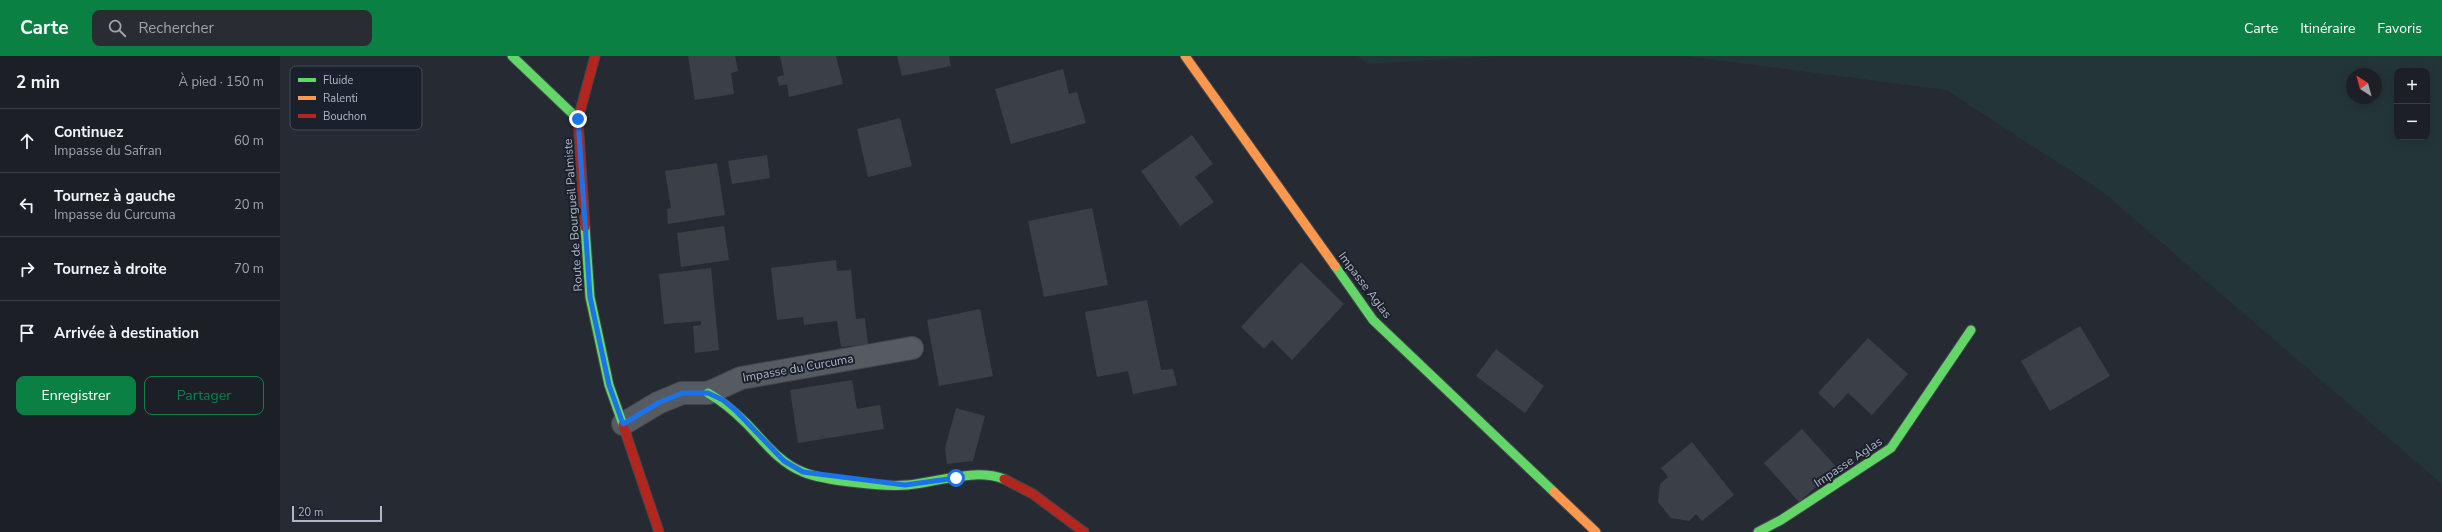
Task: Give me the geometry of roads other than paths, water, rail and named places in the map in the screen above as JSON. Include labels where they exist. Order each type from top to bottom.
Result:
[{"type":"street","points":[[512,56],[578,119]]},
{"type":"street","name":"Route de Bourgueil Palmiste","points":[[595,56],[578,119],[590,297],[609,385],[642,477],[659,532]]},
{"type":"street","name":"Impasse Aglas","points":[[1185,56],[1373,320],[1596,532]]},
{"type":"street","name":"Impasse Aglas","points":[[1758,532],[1781,520],[1891,448],[1971,330]]},
{"type":"street","name":"Impasse du Curcuma","points":[[623,424],[658,403],[682,393],[708,393],[741,378],[912,348]]},
{"type":"street","points":[[708,393],[723,400],[735,410],[784,461],[803,472],[905,485],[956,478],[999,478],[1019,487],[1084,532]]}]
